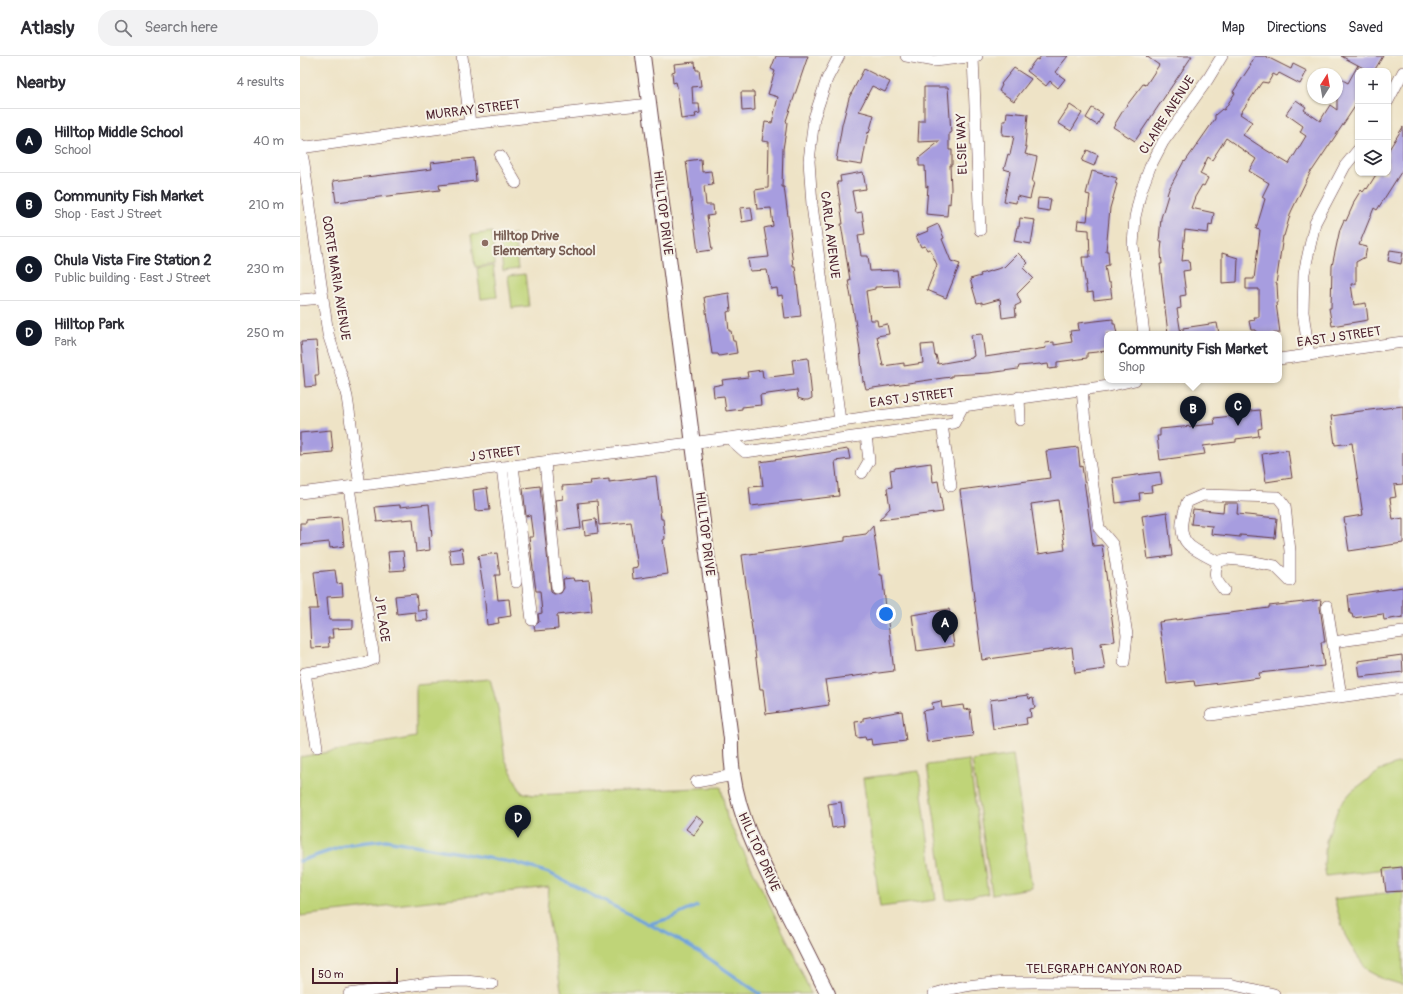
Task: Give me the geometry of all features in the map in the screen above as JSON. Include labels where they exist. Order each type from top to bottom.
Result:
[{"type":"main road","name":"HILLTOP DRIVE","points":[[643,56],[731,739],[730,755],[738,804],[755,849],[828,994]]},
{"type":"street","points":[[462,56],[470,124]]},
{"type":"street","name":"CARLA AVENUE","points":[[839,56],[827,80],[814,118],[809,161],[812,205],[840,421]]},
{"type":"street","points":[[906,56],[934,61],[975,57]]},
{"type":"street","name":"CLAIRE AVENUE","points":[[1144,331],[1133,245],[1135,217],[1141,191],[1150,168],[1163,142],[1222,56]]},
{"type":"street","name":"ELSIE WAY","points":[[975,57],[980,230]]},
{"type":"street","points":[[1391,95],[1403,72]]},
{"type":"street","name":"MURRAY STREET","points":[[300,148],[470,124],[649,104]]},
{"type":"street","name":"CORTE MARIA AVENUE","points":[[300,145],[328,334],[347,397],[354,486]]},
{"type":"street","points":[[1309,355],[1303,312],[1304,273],[1315,223],[1345,166],[1355,154]]},
{"type":"street","points":[[500,156],[516,183]]},
{"type":"street","points":[[300,300],[322,298]]},
{"type":"street","name":"EAST J STREET","points":[[1282,359],[1403,342]]},
{"type":"street","name":"EAST J STREET","points":[[693,442],[840,421],[1109,386],[1122,383]]},
{"type":"street","points":[[1082,389],[1087,445],[1099,528],[1113,546],[1125,620],[1127,635],[1124,662]]},
{"type":"street","points":[[1019,397],[1020,420]]},
{"type":"street","points":[[728,438],[745,452],[954,423],[963,406]]},
{"type":"street","points":[[942,425],[951,486]]},
{"type":"street","points":[[862,473],[869,461],[866,435]]},
{"type":"street","name":"J STREET","points":[[300,493],[693,442]]},
{"type":"street","points":[[545,462],[557,588]]},
{"type":"street","points":[[508,467],[516,582]]},
{"type":"street","points":[[508,467],[532,620]]},
{"type":"street","name":"J PLACE","points":[[317,747],[305,673],[364,663],[374,659],[354,486]]},
{"type":"street","points":[[1203,495],[1278,497],[1285,506],[1290,551],[1290,581],[1275,566],[1249,561],[1226,559],[1218,562],[1188,544],[1182,532],[1183,515],[1187,502],[1203,495]]},
{"type":"street","points":[[1218,562],[1215,571],[1216,580],[1224,590]]},
{"type":"street","points":[[1327,606],[1341,696]]},
{"type":"street","points":[[1333,642],[1403,632]]},
{"type":"street","points":[[1211,715],[1403,688]]},
{"type":"street","points":[[696,782],[734,775]]},
{"type":"street","points":[[349,994],[436,982],[466,981],[492,984]]},
{"type":"street","name":"TELEGRAPH CANYON ROAD","points":[[934,994],[950,989],[1006,982],[1230,984],[1274,994]]},
{"type":"green space","points":[[492,232],[495,264],[475,267],[471,235]]},
{"type":"green space","points":[[514,234],[518,269],[503,271],[499,236]]},
{"type":"green space","points":[[493,266],[497,297],[481,299],[477,268]]},
{"type":"green space","points":[[525,274],[529,306],[512,308],[508,276]]},
{"type":"green space","points":[[490,679],[498,708],[505,759],[521,792],[533,795],[721,787],[727,818],[794,954],[811,994],[562,994],[547,912],[549,887],[300,916],[300,757],[416,737],[416,685]]},
{"type":"green space","points":[[1013,755],[1032,888],[992,894],[972,761]]},
{"type":"green space","points":[[969,760],[988,894],[946,900],[927,765]]},
{"type":"green space","points":[[1403,763],[1403,867],[1326,876],[1324,865],[1326,841],[1339,806],[1352,791],[1381,770]]},
{"type":"green space","points":[[919,771],[936,900],[880,907],[863,778]]},
{"type":"green space","points":[[1403,891],[1403,985],[1383,979],[1368,971],[1345,935],[1334,899]]},
{"type":"building","points":[[776,56],[808,56],[786,121],[783,149],[782,187],[784,187],[793,266],[795,266],[801,316],[785,318],[782,295],[778,296],[777,288],[771,289],[767,270],[750,271],[748,259],[769,257],[764,228],[773,226],[771,208],[757,209],[755,190],[768,188],[769,142],[762,141],[765,122],[772,123],[778,97],[768,94],[775,71],[771,69]]},
{"type":"building","points":[[1041,56],[1068,56],[1055,72],[1065,79],[1058,88],[1050,81],[1046,86],[1027,71],[1036,59],[1038,60]]},
{"type":"building","points":[[1146,56],[1192,56],[1135,141],[1113,127],[1124,109],[1143,84],[1146,85],[1159,65]]},
{"type":"building","points":[[1255,56],[1265,56],[1291,69],[1293,64],[1307,71],[1300,84],[1279,73],[1277,76],[1273,74],[1268,83],[1262,82],[1240,114],[1252,122],[1243,135],[1289,164],[1306,136],[1300,132],[1303,126],[1286,114],[1296,100],[1306,107],[1304,110],[1320,121],[1330,105],[1337,110],[1337,104],[1343,104],[1343,80],[1348,83],[1355,70],[1355,106],[1311,171],[1291,212],[1283,236],[1276,284],[1278,303],[1276,303],[1280,331],[1251,330],[1249,321],[1255,320],[1254,317],[1259,317],[1259,289],[1246,289],[1246,279],[1254,279],[1260,230],[1256,229],[1265,199],[1262,197],[1269,183],[1249,171],[1256,159],[1226,138],[1212,160],[1208,157],[1200,174],[1208,178],[1204,186],[1202,185],[1195,197],[1191,208],[1214,213],[1212,225],[1209,224],[1208,233],[1185,230],[1182,261],[1189,260],[1190,270],[1183,271],[1186,295],[1180,296],[1181,308],[1177,309],[1181,331],[1168,331],[1160,264],[1162,264],[1162,241],[1159,241],[1161,218],[1167,195],[1184,161],[1185,162],[1215,119],[1215,115],[1222,109],[1224,110],[1235,93],[1233,92],[1251,65]]},
{"type":"building","points":[[1341,56],[1383,56],[1376,68],[1363,68]]},
{"type":"building","points":[[695,62],[696,70],[699,70],[701,86],[692,87],[693,104],[699,104],[700,113],[695,114],[696,117],[681,119],[677,86],[676,82],[673,83],[672,72],[675,71],[674,64]]},
{"type":"building","points":[[1014,68],[1031,79],[1014,101],[999,91],[1002,85],[1001,84]]},
{"type":"building","points":[[864,69],[890,82],[885,92],[872,86],[859,111],[874,115],[869,133],[868,132],[862,165],[836,161],[842,125],[849,98]]},
{"type":"building","points":[[924,87],[948,87],[951,133],[949,133],[949,150],[952,150],[952,165],[950,165],[951,189],[950,204],[948,203],[947,216],[926,214],[928,186],[926,187],[925,166],[919,166],[919,158],[940,141],[918,142],[919,121],[924,121]]},
{"type":"building","points":[[741,92],[754,92],[755,110],[742,111]]},
{"type":"building","points":[[1070,105],[1082,113],[1071,131],[1058,123]]},
{"type":"building","points":[[1092,108],[1103,114],[1097,125],[1086,118]]},
{"type":"building","points":[[1007,112],[1028,114],[1025,146],[1027,147],[1025,154],[1037,157],[1030,199],[1017,196],[1016,203],[1004,201],[1010,171],[1004,169],[1008,154],[1010,155],[1014,136],[1002,135],[1003,121],[1006,121]]},
{"type":"building","points":[[1403,127],[1403,169],[1377,210],[1374,208],[1359,245],[1367,247],[1365,257],[1356,262],[1356,284],[1351,284],[1354,305],[1366,303],[1368,320],[1332,326],[1329,308],[1331,308],[1332,266],[1340,229],[1344,220],[1346,221],[1353,203],[1361,190],[1363,192],[1366,188],[1367,189],[1375,176],[1391,176],[1391,146]]},
{"type":"building","points":[[1087,150],[1098,155],[1094,166],[1082,161]]},
{"type":"building","points":[[474,158],[476,181],[439,185],[440,190],[336,202],[333,181],[432,169],[431,163]]},
{"type":"building","points":[[701,159],[702,172],[711,171],[713,185],[704,186],[706,205],[713,205],[714,215],[707,216],[712,250],[698,252],[686,161]]},
{"type":"building","points":[[1092,171],[1117,178],[1115,183],[1117,184],[1110,208],[1106,251],[1108,251],[1109,265],[1105,266],[1108,283],[1110,283],[1112,298],[1094,300],[1093,292],[1087,293],[1082,257],[1090,257],[1089,230],[1077,229],[1078,220],[1087,221],[1090,195],[1086,194]]},
{"type":"building","points":[[863,172],[866,189],[852,191],[856,213],[862,212],[865,234],[858,235],[861,256],[868,256],[870,271],[897,270],[899,286],[875,287],[875,289],[866,291],[870,320],[877,320],[878,326],[887,324],[889,334],[877,336],[883,366],[904,363],[904,366],[923,363],[921,345],[933,344],[938,364],[972,358],[974,356],[971,335],[982,334],[985,357],[1046,348],[1045,343],[1054,342],[1054,345],[1072,342],[1070,331],[1079,330],[1078,323],[1113,319],[1113,324],[1115,324],[1116,331],[1104,331],[1104,351],[1087,353],[1087,358],[1057,362],[1057,368],[1049,369],[1048,364],[1019,366],[1018,369],[989,373],[952,375],[952,377],[866,389],[864,381],[863,382],[860,349],[848,280],[850,280],[841,224],[843,224],[837,182],[841,182],[840,176]]},
{"type":"building","points":[[1038,198],[1051,199],[1049,211],[1037,209]]},
{"type":"building","points":[[751,207],[753,220],[742,222],[740,208]]},
{"type":"building","points":[[1020,218],[1035,220],[1031,244],[1014,241],[1017,227],[1019,227]]},
{"type":"building","points":[[938,224],[951,261],[960,264],[946,298],[927,290],[937,265],[930,249],[927,250],[925,246],[921,247],[916,236],[928,231],[927,229]]},
{"type":"building","points":[[1390,250],[1403,252],[1401,264],[1388,261]]},
{"type":"building","points":[[1018,253],[1028,263],[1023,268],[1033,278],[1017,294],[1021,303],[1015,306],[1016,316],[1002,318],[1000,299],[982,304],[982,302],[977,303],[970,279],[981,276],[980,274],[1004,267]]},
{"type":"building","points":[[1222,253],[1238,258],[1237,282],[1222,283]]},
{"type":"building","points":[[729,293],[731,311],[727,312],[729,331],[731,331],[733,341],[735,341],[737,353],[719,356],[718,354],[712,354],[704,297]]},
{"type":"building","points":[[1217,323],[1218,331],[1183,331],[1183,328]]},
{"type":"building","points":[[316,341],[319,375],[315,375],[316,386],[305,387],[301,342]]},
{"type":"building","points":[[808,358],[812,398],[808,400],[798,398],[797,390],[760,395],[761,405],[742,407],[742,409],[726,411],[724,396],[714,397],[713,386],[723,384],[722,380],[748,377],[747,372],[762,370],[763,378],[794,374],[792,360]]},
{"type":"building","points":[[1403,406],[1403,484],[1394,485],[1396,497],[1390,498],[1393,520],[1403,518],[1403,543],[1349,551],[1344,518],[1363,515],[1352,443],[1335,445],[1331,416]]},
{"type":"building","points":[[1240,409],[1241,412],[1260,410],[1262,428],[1258,429],[1259,436],[1236,439],[1236,442],[1203,446],[1205,454],[1160,460],[1157,436],[1160,436],[1160,429],[1215,424],[1214,418],[1232,416],[1232,410]]},
{"type":"building","points":[[331,430],[333,452],[300,455],[300,433]]},
{"type":"building","points":[[1078,447],[1093,546],[1102,545],[1115,641],[1101,643],[1105,669],[1075,673],[1072,647],[982,660],[960,490],[1050,478],[1046,451]],"holes":[[[1058,500],[1065,550],[1038,554],[1031,504]]]},
{"type":"building","points":[[848,449],[850,459],[835,461],[839,496],[751,506],[749,487],[763,486],[760,462]]},
{"type":"building","points":[[1288,450],[1292,478],[1266,482],[1262,454]]},
{"type":"building","points":[[931,463],[933,482],[938,481],[943,512],[879,520],[890,508],[887,488],[892,487],[890,470]]},
{"type":"building","points":[[1160,472],[1162,484],[1151,486],[1152,492],[1139,493],[1140,500],[1116,503],[1113,478]]},
{"type":"building","points":[[656,476],[661,519],[663,519],[665,539],[663,540],[668,574],[633,579],[632,568],[638,567],[631,522],[599,525],[597,501],[578,503],[581,528],[559,531],[556,500],[563,499],[562,486],[591,484],[590,481],[609,479],[609,482]]},
{"type":"building","points":[[540,486],[551,592],[554,594],[561,593],[564,588],[563,579],[573,578],[574,581],[589,580],[592,611],[557,615],[558,629],[535,631],[534,626],[539,622],[538,614],[542,613],[540,591],[536,591],[529,537],[533,537],[530,515],[526,516],[523,488]]},
{"type":"building","points":[[487,488],[490,510],[475,511],[473,490]]},
{"type":"building","points":[[1224,503],[1238,503],[1237,514],[1277,518],[1275,538],[1211,534],[1212,526],[1191,524],[1193,509],[1223,512]]},
{"type":"building","points":[[429,504],[432,536],[429,537],[430,550],[416,552],[413,519],[377,522],[375,507],[400,505],[400,507]]},
{"type":"building","points":[[1167,512],[1172,556],[1148,559],[1142,516]]},
{"type":"building","points":[[341,517],[344,546],[330,548],[329,542],[300,545],[300,523],[306,523],[306,520]]},
{"type":"building","points":[[596,519],[598,533],[585,535],[583,521]]},
{"type":"building","points":[[873,526],[880,575],[882,575],[894,671],[825,680],[829,705],[766,714],[763,689],[760,689],[742,555],[845,541],[845,537],[866,534]]},
{"type":"building","points":[[462,548],[464,563],[451,564],[449,550]]},
{"type":"building","points":[[403,551],[405,570],[390,571],[388,552]]},
{"type":"building","points":[[497,553],[500,575],[495,575],[498,600],[509,599],[511,616],[498,618],[499,623],[487,625],[484,592],[478,556]]},
{"type":"building","points":[[335,570],[337,584],[342,583],[343,596],[327,597],[329,620],[353,620],[353,628],[332,629],[333,638],[328,638],[329,647],[311,648],[309,609],[318,609],[314,572]]},
{"type":"building","points":[[1403,587],[1403,617],[1384,620],[1383,614],[1353,618],[1352,614],[1350,614],[1348,595]]},
{"type":"building","points":[[416,594],[418,611],[427,610],[428,620],[416,621],[415,612],[397,614],[395,596]]},
{"type":"building","points":[[1321,600],[1320,607],[1325,642],[1321,642],[1324,666],[1259,673],[1260,678],[1195,686],[1194,681],[1167,684],[1159,622]]},
{"type":"building","points":[[949,609],[954,646],[917,651],[912,615]]},
{"type":"building","points":[[1402,655],[1403,672],[1360,677],[1358,661]]},
{"type":"building","points":[[1028,695],[1029,699],[1033,698],[1035,708],[1030,709],[1031,717],[1026,718],[1027,724],[993,729],[990,700]]},
{"type":"building","points":[[941,701],[942,708],[963,705],[964,710],[970,709],[973,736],[927,742],[923,711],[933,709],[932,703]]},
{"type":"building","points":[[902,711],[906,741],[872,745],[871,739],[866,740],[865,737],[857,738],[855,722],[863,721],[863,718]]},
{"type":"building","points":[[841,802],[844,826],[832,828],[828,804]]},
{"type":"building","points":[[696,816],[704,822],[694,835],[686,829]]},
{"type":"building","points":[[1402,867],[1403,891],[1386,892],[1383,869]]},
{"type":"waterway","points":[[300,861],[350,844],[386,840],[516,863],[549,873],[668,934],[707,957],[760,994]]},
{"type":"waterway","points":[[649,924],[671,918],[697,906]]},
{"type":"place","name":"Hilltop Drive Elementary School","points":[[485,243]]},
{"type":"place","name":"Chula Vista Fire Station 2","points":[[1238,426]]},
{"type":"place","name":"Community Fish Market","points":[[1193,429]]},
{"type":"place","name":"Hilltop Middle School","points":[[945,643]]},
{"type":"place","name":"Hilltop Park","points":[[518,838]]}]
